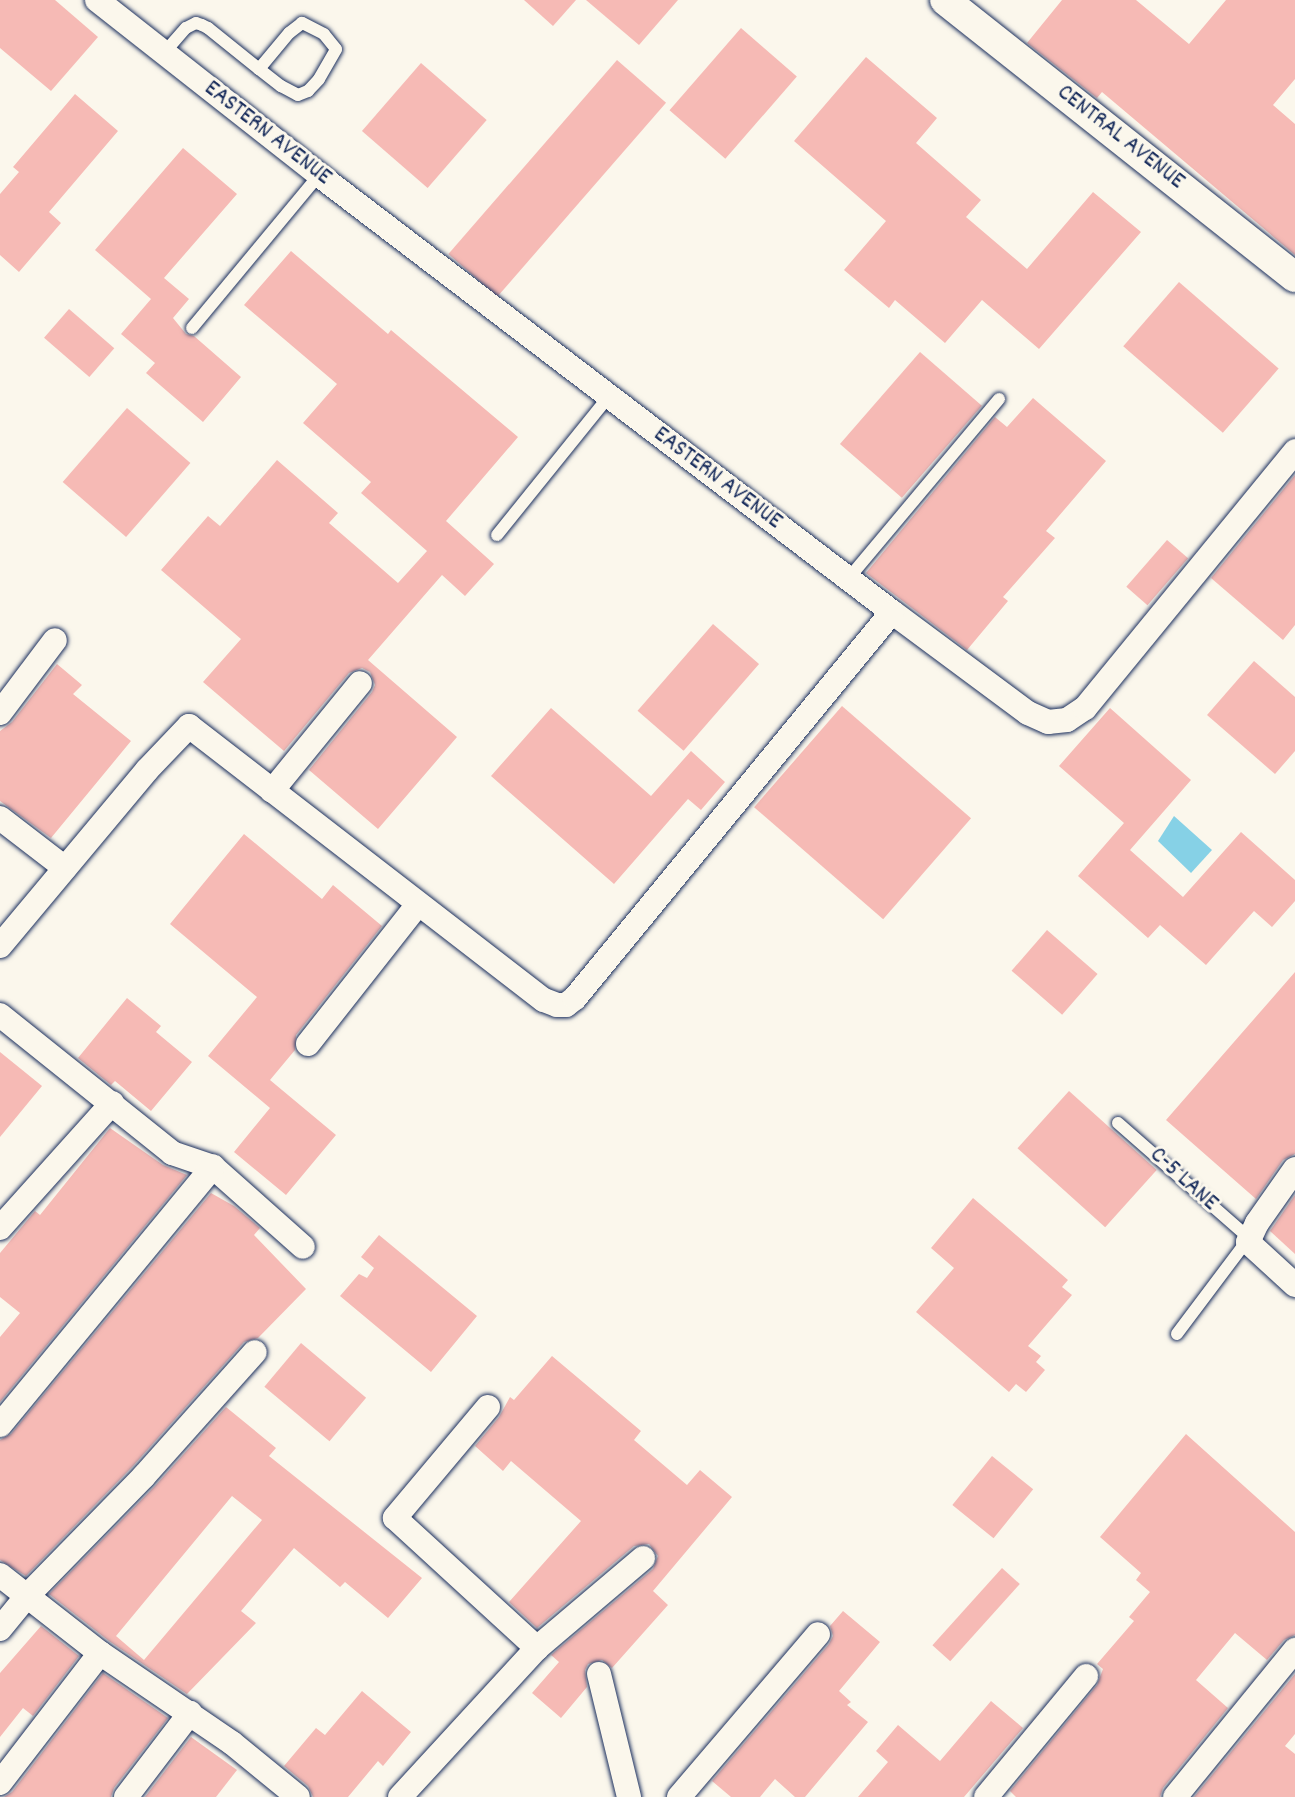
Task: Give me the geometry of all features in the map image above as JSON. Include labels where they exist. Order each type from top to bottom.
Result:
[{"type":"street","name":"EASTERN AVENUE","points":[[97,0],[320,175],[848,579],[1028,713],[1048,722],[1067,720],[1085,708],[1295,451]]},
{"type":"street","name":"CENTRAL AVENUE","points":[[945,0],[1295,277]]},
{"type":"street","points":[[0,946],[147,770],[189,726],[544,1000],[556,1005],[566,1005],[575,998],[892,612]]},
{"type":"street","points":[[0,713],[55,640]]},
{"type":"street","points":[[272,791],[360,683]]},
{"type":"street","points":[[0,818],[65,868]]},
{"type":"street","points":[[308,1044],[418,904]]},
{"type":"street","points":[[0,1014],[172,1153],[213,1167],[303,1247]]},
{"type":"street","points":[[0,1228],[113,1103]]},
{"type":"street","points":[[0,1425],[213,1167]]},
{"type":"street","points":[[1249,1238],[1295,1169]]},
{"type":"street","name":"C-5 LANE","points":[[1249,1238],[1249,1246],[1295,1285]]},
{"type":"street","points":[[0,1629],[27,1596],[144,1476],[255,1352]]},
{"type":"street","points":[[488,1407],[394,1518],[537,1648]]},
{"type":"street","points":[[400,1797],[537,1648],[643,1558]]},
{"type":"street","points":[[0,1575],[100,1653],[190,1713],[298,1797]]},
{"type":"street","points":[[679,1797],[818,1634]]},
{"type":"street","points":[[1175,1797],[1295,1650]]},
{"type":"street","points":[[0,1783],[100,1653]]},
{"type":"street","points":[[600,1674],[629,1797]]},
{"type":"street","points":[[986,1797],[1087,1676]]},
{"type":"street","points":[[127,1797],[190,1713]]},
{"type":"lane","points":[[163,52],[186,28],[196,23],[208,28],[259,69],[290,92],[303,93],[319,79],[336,50],[324,34],[302,23],[296,26],[259,69]]},
{"type":"lane","points":[[192,328],[320,175]]},
{"type":"lane","points":[[497,535],[609,396]]},
{"type":"lane","points":[[848,579],[999,399]]},
{"type":"lane","name":"C-5 LANE","points":[[1118,1122],[1249,1238]]},
{"type":"lane","points":[[1177,1334],[1249,1238]]},
{"type":"water","points":[[1174,816],[1212,850],[1191,873],[1158,841]]},
{"type":"building","points":[[0,0],[55,0],[98,37],[51,91],[0,48]]},
{"type":"building","points":[[524,0],[576,0],[553,26]]},
{"type":"building","points":[[586,0],[678,0],[639,45]]},
{"type":"building","points":[[1062,0],[1136,0],[1189,44],[1226,0],[1295,0],[1295,79],[1273,105],[1295,124],[1295,255],[1102,92],[1097,98],[1027,43]]},
{"type":"building","points":[[741,28],[797,77],[725,159],[669,110]]},
{"type":"building","points":[[866,57],[937,118],[916,143],[981,200],[966,217],[1027,269],[1093,192],[1141,232],[1039,349],[982,300],[945,343],[895,300],[889,308],[844,270],[886,221],[794,141]]},
{"type":"building","points":[[617,60],[666,103],[497,297],[448,254]]},
{"type":"building","points":[[421,63],[487,120],[428,188],[362,131]]},
{"type":"building","points":[[75,94],[118,131],[49,212],[61,223],[19,272],[0,255],[0,194],[19,172],[13,167]]},
{"type":"building","points":[[183,148],[237,194],[164,278],[189,299],[173,318],[186,334],[194,336],[241,377],[203,422],[146,373],[155,363],[121,334],[151,299],[95,250]]},
{"type":"building","points":[[291,251],[388,334],[391,330],[518,437],[446,521],[494,564],[465,596],[442,575],[368,660],[457,737],[378,829],[309,770],[372,692],[375,685],[370,672],[362,668],[349,673],[284,751],[203,682],[241,639],[161,570],[208,516],[220,526],[277,460],[338,513],[329,523],[398,583],[427,551],[361,493],[371,482],[303,423],[337,384],[244,305]]},
{"type":"building","points":[[1179,282],[1279,369],[1223,433],[1123,346]]},
{"type":"building","points":[[69,309],[114,348],[89,377],[44,338]]},
{"type":"building","points":[[920,352],[982,406],[902,498],[840,444]]},
{"type":"building","points":[[1033,398],[1106,461],[1046,531],[1055,538],[1003,597],[1008,601],[967,650],[866,573],[995,417],[1007,427]]},
{"type":"building","points":[[127,408],[190,463],[126,537],[63,482]]},
{"type":"building","points":[[1295,475],[1295,625],[1283,640],[1211,578]]},
{"type":"building","points":[[1167,540],[1188,558],[1147,605],[1126,587]]},
{"type":"building","points":[[713,624],[759,664],[684,751],[638,711]]},
{"type":"building","points":[[1254,661],[1295,697],[1295,751],[1275,774],[1207,715]]},
{"type":"building","points":[[57,664],[82,685],[73,694],[131,741],[51,838],[0,801],[0,731],[12,722]]},
{"type":"building","points":[[842,706],[971,818],[883,919],[754,807]]},
{"type":"building","points":[[551,708],[651,796],[691,751],[725,782],[701,810],[688,799],[614,884],[491,776]]},
{"type":"building","points":[[1110,708],[1191,780],[1130,850],[1183,897],[1241,832],[1295,880],[1295,901],[1272,927],[1254,911],[1206,965],[1160,925],[1148,938],[1078,876],[1124,823],[1059,766]]},
{"type":"building","points":[[244,834],[322,899],[333,885],[382,926],[296,1035],[295,1050],[270,1080],[336,1135],[286,1195],[234,1152],[270,1108],[208,1056],[257,997],[170,924]]},
{"type":"building","points":[[1047,930],[1098,974],[1062,1015],[1012,971]]},
{"type":"building","points":[[1295,972],[1295,1154],[1283,1160],[1256,1199],[1166,1120]]},
{"type":"building","points":[[127,998],[161,1026],[156,1032],[192,1062],[151,1111],[115,1081],[111,1085],[78,1058]]},
{"type":"building","points":[[0,1052],[42,1086],[0,1137]]},
{"type":"building","points":[[1069,1091],[1157,1170],[1105,1227],[1017,1148]]},
{"type":"building","points":[[110,1128],[163,1165],[187,1175],[0,1402],[0,1337],[20,1313],[0,1297],[0,1253],[35,1211],[40,1215]]},
{"type":"building","points":[[211,1193],[234,1206],[260,1228],[254,1235],[306,1289],[258,1338],[244,1342],[133,1466],[26,1576],[0,1560],[0,1440],[11,1434]]},
{"type":"building","points":[[1295,1195],[1295,1254],[1270,1231]]},
{"type":"building","points":[[973,1198],[1068,1280],[1062,1287],[1072,1295],[1028,1346],[1041,1356],[1036,1362],[1045,1370],[1026,1392],[1016,1384],[1009,1392],[916,1312],[954,1268],[931,1248]]},
{"type":"building","points":[[379,1235],[477,1316],[431,1372],[340,1296],[359,1274],[367,1278],[374,1268],[361,1257]]},
{"type":"building","points":[[301,1343],[366,1398],[329,1441],[264,1387]]},
{"type":"building","points":[[552,1356],[641,1431],[634,1440],[687,1485],[700,1470],[732,1497],[653,1591],[668,1605],[612,1668],[602,1660],[588,1664],[585,1670],[587,1687],[561,1718],[532,1693],[559,1662],[551,1655],[653,1569],[658,1556],[649,1544],[634,1546],[537,1628],[509,1602],[581,1521],[511,1461],[503,1471],[475,1446],[499,1417],[510,1397],[514,1400]]},
{"type":"building","points":[[226,1407],[276,1448],[269,1456],[422,1578],[388,1618],[345,1582],[340,1587],[294,1548],[241,1611],[256,1623],[187,1694],[109,1641],[49,1594],[155,1486]],"holes":[[[232,1496],[262,1520],[144,1660],[116,1636]]]},
{"type":"building","points":[[1186,1434],[1295,1532],[1295,1635],[1284,1640],[1267,1660],[1235,1633],[1196,1680],[1228,1708],[1163,1788],[1160,1797],[1016,1797],[1010,1791],[1097,1685],[1103,1669],[1097,1664],[1134,1621],[1129,1617],[1150,1592],[1136,1580],[1141,1573],[1100,1537]]},
{"type":"building","points":[[992,1456],[1033,1489],[994,1538],[952,1505]]},
{"type":"building","points":[[1002,1568],[1020,1584],[950,1661],[932,1645]]},
{"type":"building","points":[[843,1611],[880,1642],[839,1691],[851,1702],[847,1705],[868,1722],[805,1797],[795,1797],[775,1779],[760,1797],[731,1797],[712,1781],[829,1644],[833,1636],[830,1626]]},
{"type":"building","points":[[41,1626],[79,1656],[33,1716],[23,1708],[0,1737],[0,1673]]},
{"type":"building","points":[[103,1673],[168,1718],[114,1788],[111,1797],[4,1797],[12,1792]]},
{"type":"building","points":[[1295,1674],[1295,1734],[1285,1746],[1295,1754],[1295,1797],[1194,1797]]},
{"type":"building","points":[[362,1691],[411,1732],[383,1766],[378,1761],[348,1797],[313,1797],[308,1786],[284,1766],[316,1728],[325,1735]]},
{"type":"building","points":[[991,1701],[1023,1728],[964,1797],[858,1797],[888,1762],[876,1751],[898,1725],[940,1761]]},
{"type":"building","points":[[191,1737],[237,1770],[216,1797],[145,1797]]}]
